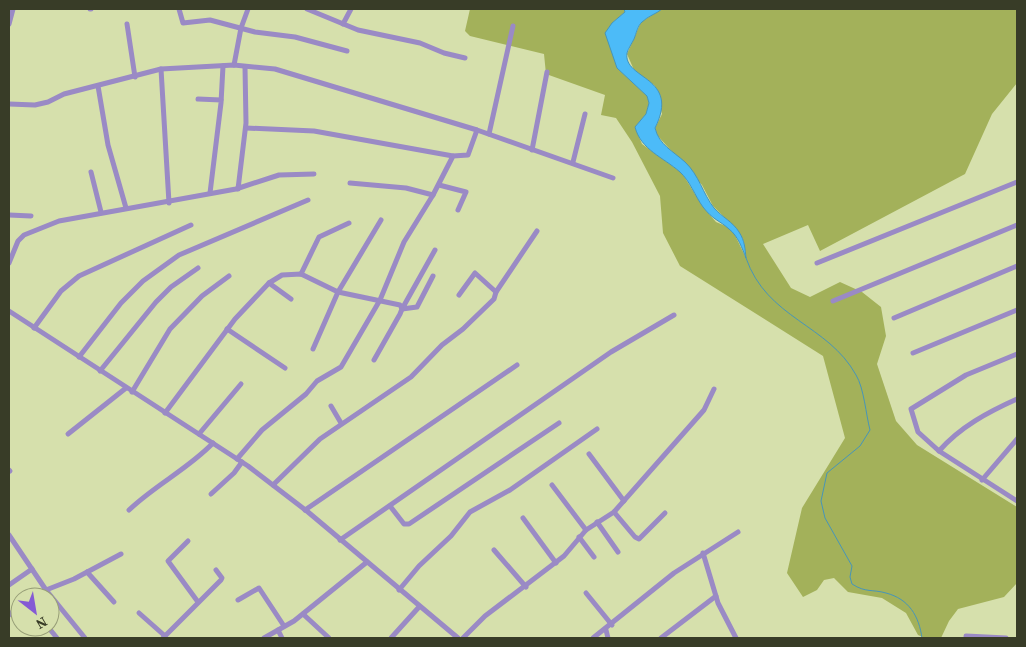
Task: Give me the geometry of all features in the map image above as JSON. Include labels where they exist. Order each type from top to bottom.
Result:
[{"type":"street","points":[[9,24],[13,9]]},
{"type":"street","points":[[179,9],[183,23],[210,20],[241,28],[295,37],[347,52]]},
{"type":"street","points":[[234,65],[241,28],[248,9]]},
{"type":"street","points":[[307,9],[358,30],[420,43],[444,53],[465,58]]},
{"type":"street","points":[[343,24],[351,9]]},
{"type":"street","points":[[127,24],[135,77]]},
{"type":"street","points":[[489,134],[513,26]]},
{"type":"street","points":[[9,104],[35,105],[48,102],[64,94],[161,69],[234,65],[275,69],[297,74],[325,85],[477,130],[532,150],[573,162],[613,178]]},
{"type":"street","points":[[210,193],[223,66]]},
{"type":"street","points":[[238,189],[246,128],[245,67]]},
{"type":"street","points":[[161,69],[169,203]]},
{"type":"street","points":[[532,150],[547,72]]},
{"type":"street","points":[[98,86],[108,145],[126,208]]},
{"type":"street","points":[[198,99],[221,100]]},
{"type":"street","points":[[573,162],[585,114]]},
{"type":"street","points":[[246,128],[314,131],[453,156],[468,155],[477,130]]},
{"type":"street","points":[[211,494],[234,473],[239,460],[262,430],[306,394],[317,381],[341,367],[380,300],[404,242],[439,185],[453,156]]},
{"type":"street","points":[[91,172],[102,212]]},
{"type":"street","points":[[9,263],[18,241],[24,236],[59,221],[126,208],[169,203],[210,193],[238,189],[279,175],[314,174]]},
{"type":"street","points":[[817,263],[1017,182]]},
{"type":"street","points":[[350,183],[406,188],[433,195]]},
{"type":"street","points":[[439,185],[466,192],[458,210]]},
{"type":"street","points":[[79,357],[121,303],[143,281],[179,255],[308,200]]},
{"type":"street","points":[[9,215],[32,216]]},
{"type":"street","points":[[313,349],[338,292],[381,220]]},
{"type":"street","points":[[301,274],[319,237],[349,224]]},
{"type":"street","points":[[34,328],[61,291],[80,276],[191,225]]},
{"type":"street","points":[[833,301],[1017,225]]},
{"type":"street","points":[[273,485],[320,439],[411,377],[442,345],[494,299],[496,292],[537,231]]},
{"type":"street","points":[[374,360],[435,250]]},
{"type":"street","points":[[894,318],[1017,266]]},
{"type":"street","points":[[100,371],[156,302],[198,268]]},
{"type":"street","points":[[458,295],[476,273],[496,292]]},
{"type":"street","points":[[165,413],[227,329],[269,283],[282,276],[301,274],[338,292],[380,300],[400,306],[402,309],[417,307],[433,276]]},
{"type":"street","points":[[132,392],[170,328],[202,296],[229,276]]},
{"type":"street","points":[[269,283],[291,299]]},
{"type":"street","points":[[912,353],[1017,310]]},
{"type":"street","points":[[9,311],[239,460],[305,510],[458,638]]},
{"type":"street","points":[[340,540],[611,352],[674,315]]},
{"type":"street","points":[[227,329],[285,368]]},
{"type":"street","points":[[1017,354],[966,375],[911,409],[918,432],[939,451],[1017,501]]},
{"type":"street","points":[[305,510],[517,365]]},
{"type":"street","points":[[199,434],[240,384]]},
{"type":"street","points":[[68,434],[126,388]]},
{"type":"street","points":[[463,638],[485,616],[556,563],[586,530],[614,512],[704,410],[714,389]]},
{"type":"street","points":[[939,451],[952,436],[991,410],[1017,399]]},
{"type":"street","points":[[331,406],[341,423]]},
{"type":"street","points":[[390,506],[404,524],[409,524],[559,423]]},
{"type":"street","points":[[399,590],[419,566],[451,536],[470,512],[510,490],[596,429]]},
{"type":"street","points":[[982,480],[1017,439]]},
{"type":"street","points":[[129,510],[146,494],[201,456],[213,444]]},
{"type":"street","points":[[589,454],[624,501]]},
{"type":"street","points":[[552,485],[586,530]]},
{"type":"street","points":[[614,512],[635,537],[640,538],[665,513]]},
{"type":"street","points":[[523,518],[556,563]]},
{"type":"street","points":[[597,522],[618,552]]},
{"type":"street","points":[[592,638],[606,630],[652,590],[703,553],[738,532]]},
{"type":"street","points":[[9,535],[44,587]]},
{"type":"street","points":[[579,537],[594,557]]},
{"type":"street","points":[[188,541],[168,561],[198,602]]},
{"type":"street","points":[[494,550],[526,587]]},
{"type":"street","points":[[703,553],[716,596],[736,638]]},
{"type":"street","points":[[54,587],[74,579],[121,554]]},
{"type":"street","points":[[264,638],[303,614],[367,562]]},
{"type":"street","points":[[9,586],[32,569]]},
{"type":"street","points":[[139,613],[164,637],[222,578],[216,570]]},
{"type":"street","points":[[86,572],[114,602]]},
{"type":"street","points":[[238,600],[259,588],[284,626]]},
{"type":"street","points":[[586,593],[612,625]]},
{"type":"street","points":[[661,638],[716,596]]},
{"type":"street","points":[[391,638],[419,607]]},
{"type":"street","points":[[60,608],[84,638]]},
{"type":"street","points":[[303,614],[329,638]]},
{"type":"street","points":[[278,630],[282,638]]},
{"type":"street","points":[[606,630],[608,638]]},
{"type":"street","points":[[966,636],[1006,638]]},
{"type":"green space","points":[[470,9],[624,9],[625,12],[612,23],[617,68],[647,96],[649,103],[646,114],[635,127],[642,144],[682,173],[703,207],[716,222],[728,227],[734,233],[745,256],[744,242],[739,232],[713,206],[702,185],[657,135],[655,128],[662,114],[655,86],[634,70],[627,54],[641,22],[662,9],[1017,9],[1017,83],[992,114],[965,174],[820,251],[808,225],[763,244],[791,288],[810,297],[840,282],[862,292],[881,307],[886,336],[877,364],[896,421],[917,445],[1017,507],[1017,583],[1004,597],[958,609],[949,621],[941,638],[925,638],[918,635],[906,613],[882,598],[848,592],[834,578],[824,580],[817,590],[803,597],[787,573],[802,508],[845,438],[823,356],[680,266],[663,233],[660,196],[632,142],[616,118],[601,115],[605,95],[546,74],[544,54],[470,36],[465,31]]},
{"type":"water","points":[[624,9],[662,9],[639,25],[627,53],[628,62],[633,69],[657,89],[661,98],[661,111],[655,128],[660,139],[690,167],[714,208],[737,228],[744,242],[746,258],[735,235],[713,217],[700,203],[684,176],[647,147],[638,135],[635,127],[646,114],[649,103],[647,96],[617,68],[605,33],[612,23],[625,12]]},
{"type":"waterway","points":[[746,258],[756,278],[768,295],[830,344],[844,358],[859,380],[870,430],[860,446],[827,473],[821,501],[825,518],[852,566],[850,577],[852,584],[865,590],[886,593],[901,599],[912,610],[921,630],[922,638]]}]
